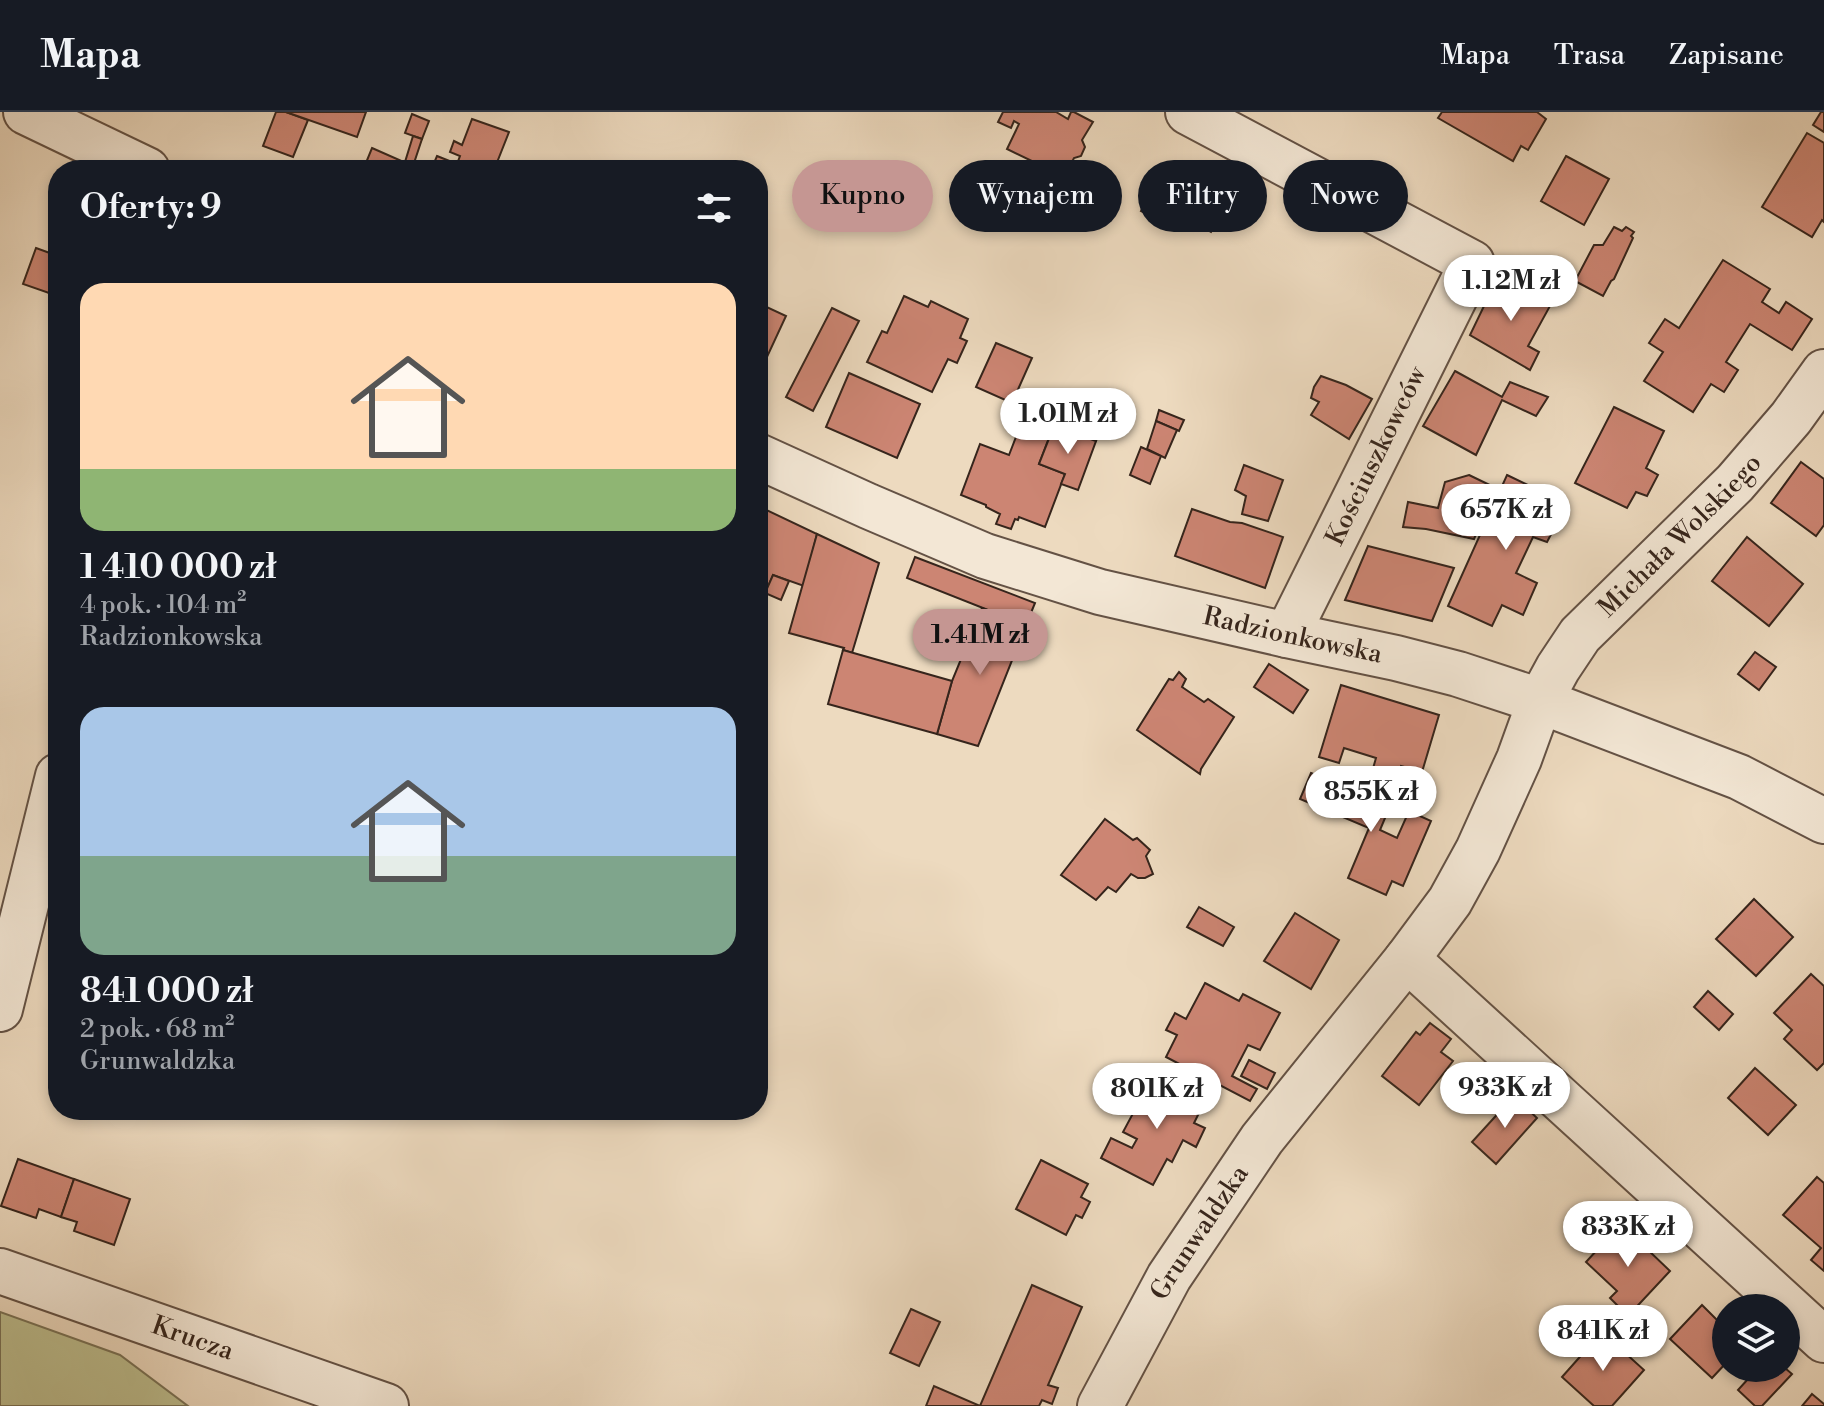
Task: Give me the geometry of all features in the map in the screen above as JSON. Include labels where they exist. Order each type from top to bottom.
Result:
[{"type":"street","points":[[26,112],[126,160]]},
{"type":"street","name":"Kościuszkowców","points":[[1188,112],[1472,263],[1287,635]]},
{"type":"street","name":"Michała Wolskiego","points":[[1540,701],[1580,635],[1735,483],[1791,418],[1824,372]]},
{"type":"street","name":"Radzionkowska","points":[[768,461],[985,556],[1100,592],[1412,662],[1540,701],[1739,777],[1824,821]]},
{"type":"street","name":"Grunwaldzka","points":[[1100,1406],[1169,1277],[1262,1139],[1450,901],[1478,850],[1519,759],[1540,701]]},
{"type":"street","points":[[0,1009],[48,816]]},
{"type":"street","points":[[1407,959],[1824,1340]]},
{"type":"street","name":"Krucza","points":[[0,1271],[386,1406]]},
{"type":"green space","points":[[0,1312],[120,1355],[188,1406],[0,1406]]},
{"type":"building","points":[[276,112],[286,112],[308,120],[293,157],[263,146]]},
{"type":"building","points":[[286,112],[366,112],[357,137]]},
{"type":"building","points":[[1003,112],[1056,112],[1068,119],[1074,112],[1093,122],[1082,140],[1085,147],[1081,156],[1073,160],[1030,160],[1007,149],[1019,124],[1014,121],[1011,128],[998,122]]},
{"type":"building","points":[[1442,112],[1537,112],[1546,119],[1528,150],[1521,146],[1513,161],[1438,118]]},
{"type":"building","points":[[1824,112],[1824,132],[1813,125]]},
{"type":"building","points":[[412,114],[429,121],[422,139],[405,133]]},
{"type":"building","points":[[472,119],[509,132],[498,160],[458,160],[460,156],[450,152],[454,141],[462,145]]},
{"type":"building","points":[[1807,133],[1824,143],[1824,222],[1822,220],[1812,237],[1762,207]]},
{"type":"building","points":[[413,136],[422,139],[415,160],[406,160]]},
{"type":"building","points":[[372,148],[399,160],[367,160]]},
{"type":"building","points":[[1566,156],[1609,179],[1584,225],[1541,201]]},
{"type":"building","points":[[1614,227],[1622,231],[1626,227],[1634,232],[1614,279],[1603,296],[1575,281],[1594,245],[1603,245]]},
{"type":"building","points":[[36,248],[48,252],[48,293],[23,284]]},
{"type":"building","points":[[1723,260],[1770,289],[1762,302],[1779,313],[1786,302],[1812,319],[1792,350],[1750,324],[1726,362],[1738,370],[1724,392],[1711,384],[1693,412],[1644,381],[1663,352],[1649,343],[1665,319],[1679,328]]},
{"type":"building","points":[[1498,277],[1550,306],[1528,346],[1539,352],[1530,370],[1470,335]]},
{"type":"building","points":[[904,296],[928,307],[931,301],[968,319],[960,338],[967,341],[957,363],[948,359],[932,392],[867,362],[882,331],[887,333]]},
{"type":"building","points":[[768,308],[786,316],[768,355]]},
{"type":"building","points":[[832,308],[859,321],[813,411],[786,397]]},
{"type":"building","points":[[996,343],[1032,358],[1012,403],[976,387]]},
{"type":"building","points":[[1455,371],[1502,397],[1510,382],[1548,397],[1536,416],[1502,400],[1476,455],[1423,426]]},
{"type":"building","points":[[849,373],[920,404],[897,458],[826,427]]},
{"type":"building","points":[[1321,376],[1372,399],[1349,439],[1311,415],[1319,402],[1311,398]]},
{"type":"building","points":[[1614,407],[1664,431],[1646,468],[1658,475],[1647,496],[1636,492],[1627,508],[1575,483]]},
{"type":"building","points":[[1078,408],[1104,417],[1096,441],[1069,432]]},
{"type":"building","points":[[1159,410],[1184,420],[1179,431],[1156,421]]},
{"type":"building","points":[[1026,411],[1055,422],[1039,464],[1065,474],[1045,527],[1019,517],[1011,529],[996,524],[1000,514],[961,495],[980,444],[1009,455]]},
{"type":"building","points":[[1156,421],[1177,430],[1165,458],[1147,449]]},
{"type":"building","points":[[1054,426],[1096,441],[1078,490],[1061,484],[1065,474],[1039,464]]},
{"type":"building","points":[[1141,447],[1161,456],[1150,484],[1130,475]]},
{"type":"building","points":[[1801,462],[1824,479],[1824,525],[1816,536],[1771,503]]},
{"type":"building","points":[[1244,465],[1283,480],[1268,521],[1242,514],[1246,496],[1235,490]]},
{"type":"building","points":[[1469,475],[1496,488],[1474,539],[1403,527],[1408,502],[1438,508],[1445,482]]},
{"type":"building","points":[[1507,475],[1567,504],[1547,542],[1533,537],[1516,573],[1537,583],[1523,615],[1502,605],[1492,626],[1448,606]]},
{"type":"building","points":[[1192,509],[1283,537],[1265,588],[1175,556]]},
{"type":"building","points":[[768,511],[817,534],[804,586],[773,575],[768,587]]},
{"type":"building","points":[[817,534],[879,563],[852,653],[789,633]]},
{"type":"building","points":[[1747,537],[1803,584],[1769,626],[1712,581]]},
{"type":"building","points":[[1368,546],[1454,568],[1432,621],[1345,600]]},
{"type":"building","points":[[915,557],[1035,603],[1026,625],[907,578]]},
{"type":"building","points":[[773,575],[789,581],[781,600],[768,594]]},
{"type":"building","points":[[982,608],[1026,625],[978,746],[937,734],[952,681]]},
{"type":"building","points":[[843,650],[952,681],[937,734],[828,704]]},
{"type":"building","points":[[1755,652],[1776,667],[1759,690],[1738,674]]},
{"type":"building","points":[[1269,664],[1308,690],[1293,713],[1254,687]]},
{"type":"building","points":[[1179,672],[1186,679],[1182,687],[1204,702],[1208,699],[1234,717],[1200,774],[1137,730],[1169,679],[1173,680]]},
{"type":"building","points":[[1341,685],[1439,715],[1422,772],[1401,766],[1395,786],[1370,779],[1376,758],[1344,748],[1339,763],[1319,757]]},
{"type":"building","points":[[1311,773],[1390,806],[1380,830],[1397,838],[1409,811],[1431,821],[1403,886],[1392,881],[1386,895],[1348,878],[1369,828],[1300,799]]},
{"type":"building","points":[[1105,819],[1133,840],[1137,838],[1150,850],[1146,856],[1153,874],[1138,878],[1131,874],[1116,892],[1108,887],[1096,900],[1061,875]]},
{"type":"building","points":[[1754,899],[1793,937],[1756,976],[1716,939]]},
{"type":"building","points":[[1199,907],[1234,927],[1223,946],[1187,927]]},
{"type":"building","points":[[1295,913],[1339,940],[1311,989],[1264,961]]},
{"type":"building","points":[[1811,974],[1824,986],[1824,1063],[1817,1070],[1784,1039],[1792,1030],[1774,1013]]},
{"type":"building","points":[[1205,983],[1239,1001],[1243,994],[1280,1013],[1260,1050],[1248,1045],[1232,1076],[1257,1089],[1250,1101],[1166,1057],[1177,1035],[1166,1030],[1175,1013],[1186,1019]]},
{"type":"building","points":[[1708,991],[1733,1014],[1719,1030],[1694,1007]]},
{"type":"building","points":[[1430,1023],[1451,1039],[1441,1052],[1453,1061],[1419,1105],[1382,1076],[1416,1032],[1420,1035]]},
{"type":"building","points":[[1249,1060],[1275,1073],[1267,1089],[1241,1076]]},
{"type":"building","points":[[1755,1068],[1796,1105],[1768,1135],[1728,1098]]},
{"type":"building","points":[[1153,1076],[1204,1103],[1194,1123],[1205,1128],[1196,1147],[1183,1140],[1172,1162],[1167,1159],[1153,1185],[1101,1158],[1111,1138],[1132,1148],[1137,1139],[1123,1132]]},
{"type":"building","points":[[1514,1096],[1537,1118],[1496,1164],[1472,1142]]},
{"type":"building","points":[[18,1159],[74,1179],[61,1217],[39,1209],[36,1218],[1,1206]]},
{"type":"building","points":[[1041,1160],[1088,1184],[1081,1197],[1090,1202],[1082,1218],[1076,1215],[1066,1235],[1016,1209]]},
{"type":"building","points":[[1817,1177],[1824,1183],[1824,1271],[1811,1260],[1821,1248],[1783,1215]]},
{"type":"building","points":[[74,1179],[130,1199],[114,1245],[74,1231],[77,1222],[61,1217]]},
{"type":"building","points":[[1621,1224],[1670,1271],[1628,1316],[1610,1298],[1617,1291],[1586,1262]]},
{"type":"building","points":[[1032,1285],[1082,1307],[1048,1385],[1058,1388],[1052,1404],[1042,1400],[1039,1406],[980,1406]]},
{"type":"building","points":[[1702,1305],[1712,1315],[1712,1378],[1670,1339]]},
{"type":"building","points":[[911,1309],[940,1322],[919,1366],[890,1353]]},
{"type":"building","points":[[1602,1332],[1644,1370],[1612,1406],[1594,1406],[1562,1377]]},
{"type":"building","points":[[1745,1382],[1784,1382],[1762,1406],[1755,1406],[1738,1390]]},
{"type":"building","points":[[934,1386],[980,1406],[926,1406]]},
{"type":"building","points":[[1812,1394],[1824,1404],[1824,1406],[1802,1406]]}]
